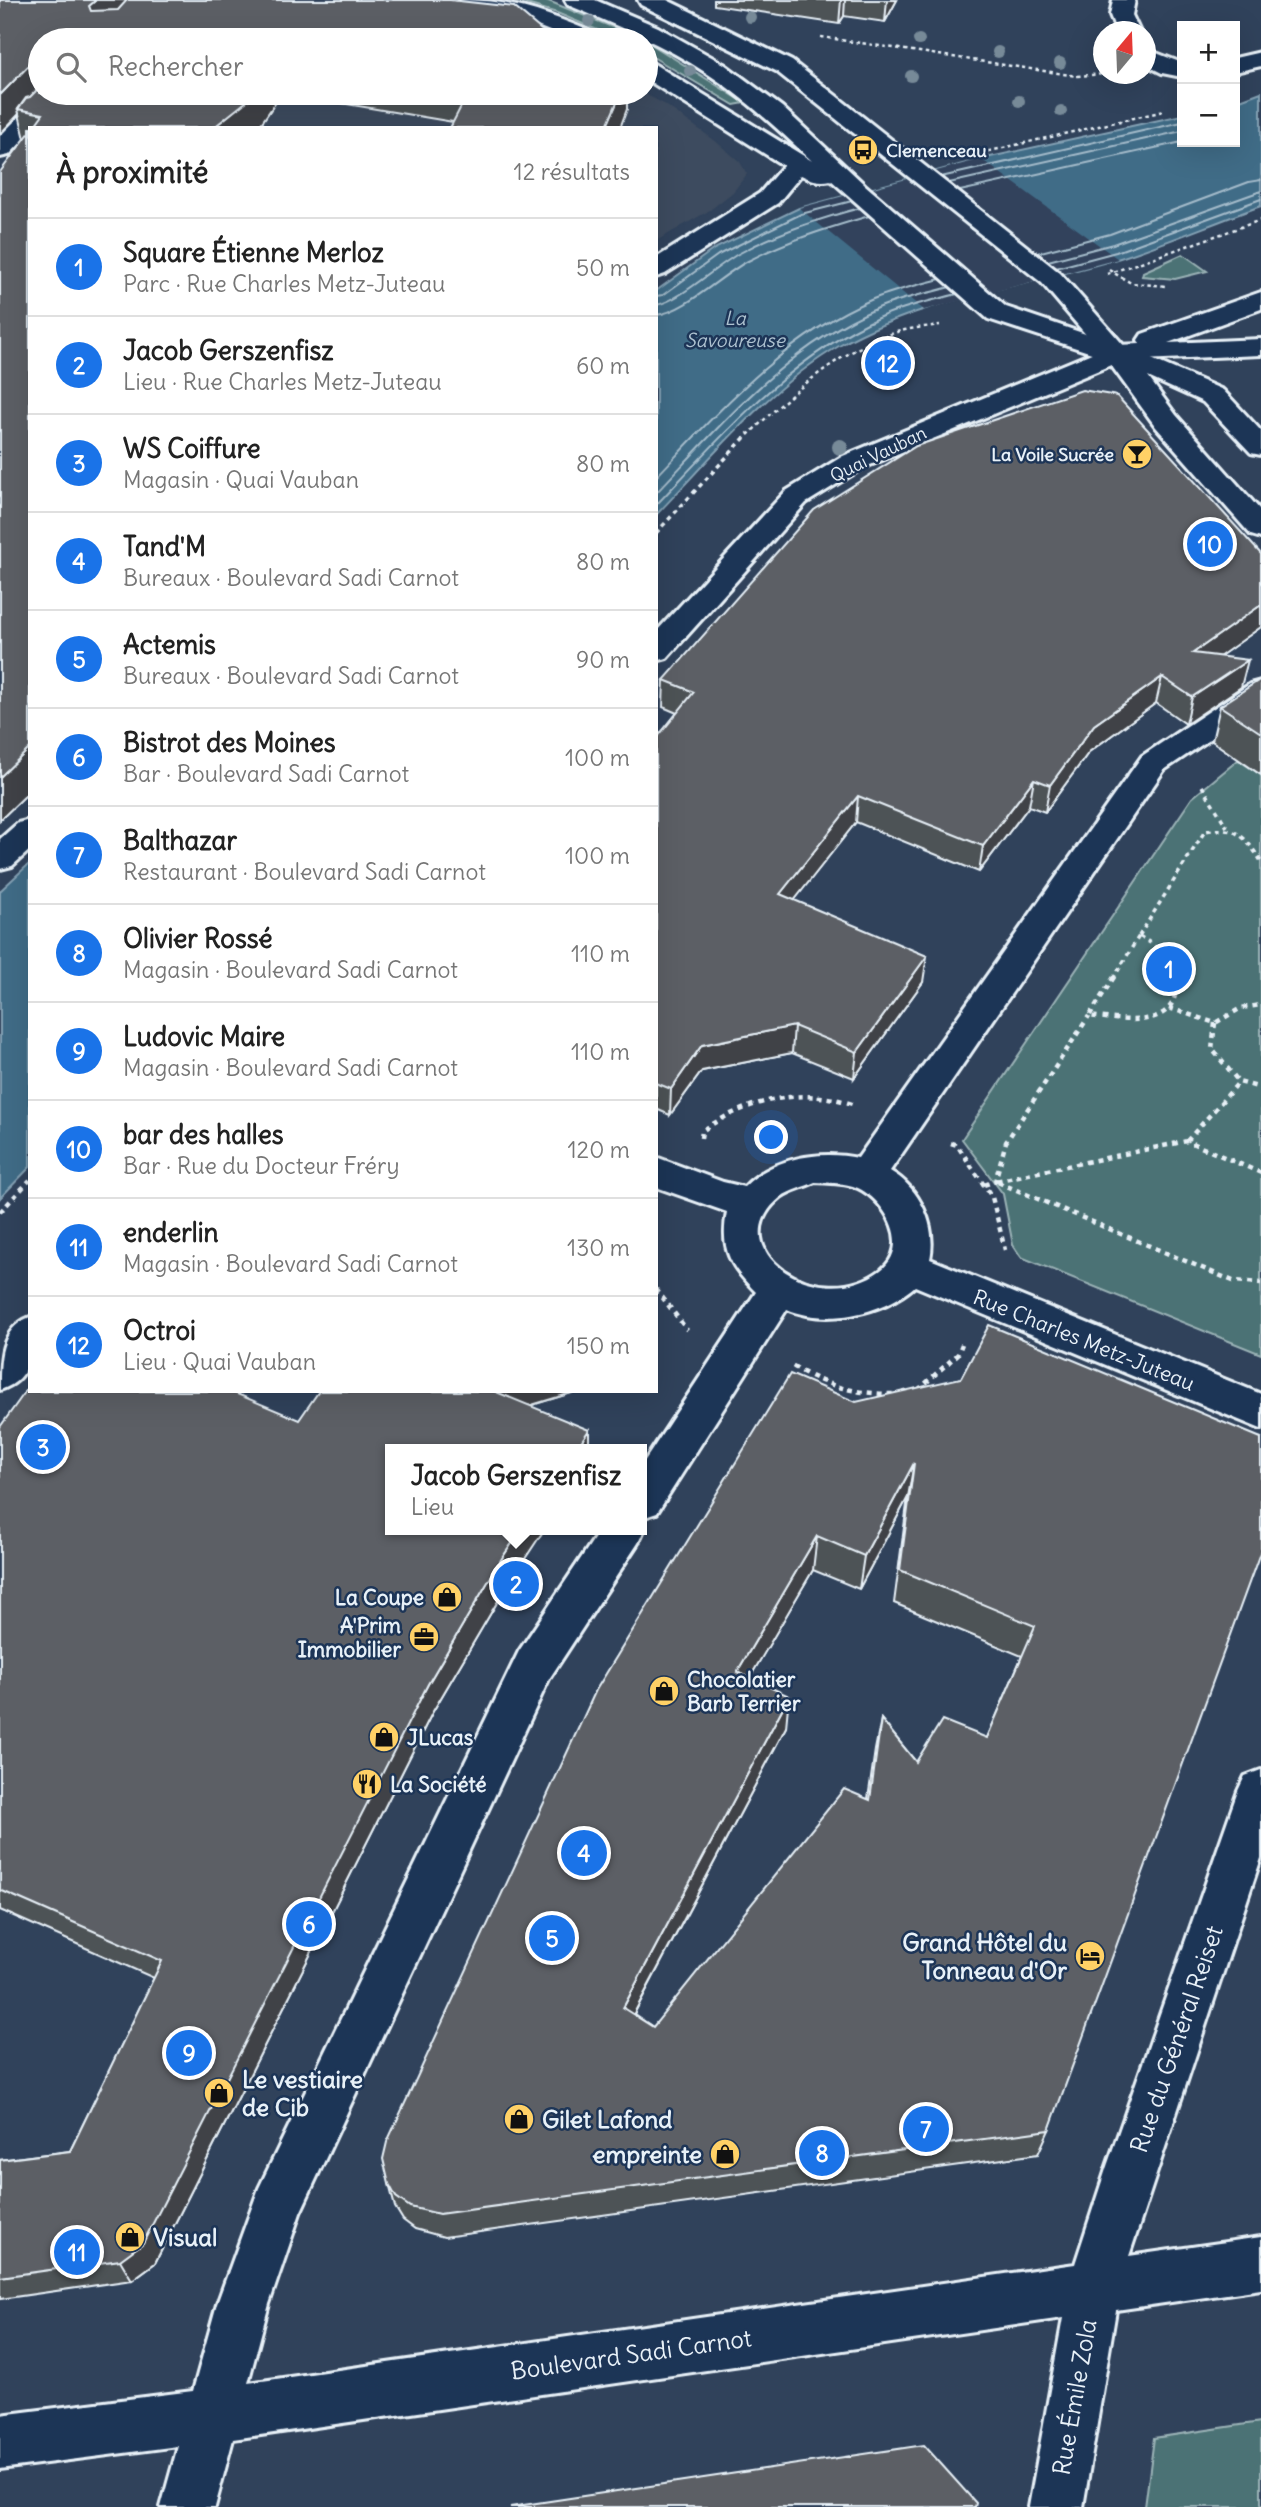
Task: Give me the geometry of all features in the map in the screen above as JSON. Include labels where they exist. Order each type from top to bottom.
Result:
[{"type":"street","points":[[471,0],[538,18],[562,28]]},
{"type":"street","points":[[576,0],[641,28]]},
{"type":"street","points":[[649,0],[785,66],[1059,286],[1116,353],[1166,421],[1261,529]]},
{"type":"street","points":[[1124,0],[1121,15],[1124,21]]},
{"type":"street","points":[[658,36],[716,69],[781,118],[856,190],[989,305],[1116,353],[1213,396],[1261,447]]},
{"type":"street","points":[[1240,64],[1261,59]]},
{"type":"street","points":[[1156,60],[1176,69]]},
{"type":"street","points":[[658,76],[799,164],[856,190]]},
{"type":"street","points":[[2,145],[44,105]]},
{"type":"street","points":[[658,268],[769,198],[799,164]]},
{"type":"street","name":"Quai Vauban","points":[[658,649],[796,497],[853,462],[1116,353],[1261,300]]},
{"type":"street","name":"Quai Vauban","points":[[1116,353],[1261,347]]},
{"type":"street","points":[[866,1176],[1153,763],[1261,691]]},
{"type":"street","points":[[0,858],[28,833]]},
{"type":"street","points":[[813,1168],[840,1169],[866,1176],[888,1189],[904,1206],[914,1226],[915,1247],[908,1266],[891,1285],[866,1298],[837,1303],[807,1300],[779,1289],[761,1276],[741,1240],[742,1221],[749,1203],[765,1186],[787,1174],[813,1168]]},
{"type":"street","points":[[658,1172],[716,1195],[749,1203]]},
{"type":"street","name":"Rue Charles Metz-Juteau","points":[[908,1266],[1261,1412]]},
{"type":"street","points":[[647,1492],[779,1289]]},
{"type":"street","points":[[0,1374],[28,1336]]},
{"type":"street","points":[[188,2507],[243,2304],[277,2206],[534,1665],[619,1535]]},
{"type":"street","name":"Rue du Général Reiset","points":[[1094,2287],[1131,2169],[1261,1791]]},
{"type":"street","name":"Boulevard Sadi Carnot","points":[[0,2442],[212,2415],[1261,2263]]},
{"type":"street","name":"Rue Émile Zola","points":[[1056,2507],[1094,2287]]},
{"type":"path","points":[[813,35],[1077,76],[1093,75]]},
{"type":"path","points":[[961,157],[1169,110]]},
{"type":"path","points":[[1059,286],[1094,285],[1110,271],[1261,220]]},
{"type":"path","points":[[1110,271],[1131,283],[1172,287]]},
{"type":"path","points":[[658,531],[789,396],[846,353],[896,331],[928,325],[958,324],[989,305]]},
{"type":"path","points":[[995,1181],[1006,1142],[1205,831],[1227,827],[1245,836],[1261,861]]},
{"type":"path","points":[[1089,1016],[1151,1019],[1169,1008],[1177,997],[1178,978],[1174,970],[1158,947],[1139,936]]},
{"type":"path","points":[[1169,1008],[1215,1023],[1241,1008],[1261,1005]]},
{"type":"path","points":[[1215,1023],[1212,1049],[1239,1082],[1261,1088]]},
{"type":"path","points":[[1187,1141],[1239,1082]]},
{"type":"path","points":[[984,1185],[1187,1141],[1261,1173]]},
{"type":"path","points":[[995,1181],[1233,1281],[1261,1283]]},
{"type":"path","points":[[0,1212],[28,1182]]},
{"type":"shaded area","points":[[658,101],[714,140],[740,162],[747,174],[733,192],[710,210],[658,240],[658,126],[67,126],[89,105],[658,105]]},
{"type":"green space","points":[[513,0],[546,0],[615,28],[593,28],[557,13]]},
{"type":"green space","points":[[658,49],[745,103],[734,105],[658,60]]},
{"type":"green space","points":[[1183,254],[1207,271],[1175,279],[1142,276],[1143,272]]},
{"type":"green space","points":[[1238,760],[1261,775],[1261,1354],[1021,1257],[1013,1245],[1003,1194],[962,1139],[1192,798]]},
{"type":"green space","points":[[1261,2422],[1261,2507],[1145,2507],[1154,2438]]},
{"type":"water","name":"La Savoureuse","points":[[1261,92],[1261,206],[1117,259],[975,295],[905,316],[839,346],[814,362],[765,402],[658,513],[658,290],[714,249],[799,208],[981,159],[1177,116],[1177,147],[1240,147],[1240,100]]},
{"type":"water","points":[[28,865],[28,1169],[0,1198],[0,891]]},
{"type":"pier","points":[[981,159],[1118,259],[924,310],[799,208]]},
{"type":"building","points":[[0,0],[96,0],[89,6],[91,11],[118,10],[127,0],[450,0],[514,7],[539,28],[28,28],[28,66],[0,95]]},
{"type":"building","points":[[26,98],[28,105],[242,105],[216,126],[34,126],[43,114],[18,109]]},
{"type":"building","points":[[462,105],[616,105],[607,126],[451,126]]},
{"type":"building","points":[[28,135],[28,750],[0,777],[0,172]]},
{"type":"building","points":[[1082,390],[1117,396],[1261,554],[1261,605],[1193,653],[1248,660],[1192,697],[1162,677],[1094,725],[1050,785],[1034,779],[983,846],[858,796],[780,894],[927,956],[857,1052],[794,1026],[702,1045],[671,1089],[658,1084],[658,737],[694,692],[664,680],[814,510],[916,446]]},
{"type":"building","points":[[1261,679],[1261,733],[1220,706]]},
{"type":"building","points":[[989,1325],[1261,1438],[1261,1550],[1049,2130],[439,2214],[410,2207],[396,2197],[389,2184],[383,2159],[387,2142],[596,1690],[790,1374],[856,1402],[961,1378]],"holes":[[[914,1463],[900,1570],[1035,1626],[987,1738],[942,1720],[916,1762],[881,1719],[870,1800],[844,1789],[653,2027],[623,2008],[789,1696],[737,1672],[817,1536],[864,1556]]]},
{"type":"building","points":[[28,1388],[28,1393],[235,1393],[299,1420],[318,1393],[499,1393],[589,1430],[579,1444],[385,1444],[385,1535],[518,1535],[428,1684],[143,2243],[120,2260],[0,2277],[0,2160],[70,2151],[162,1961],[0,1890],[0,1427]]},
{"type":"building","points":[[924,2445],[976,2503],[975,2507],[510,2507]]},
{"type":"place","name":"Clemenceau","points":[[863,150]]},
{"type":"place","name":"Octroi","points":[[888,363]]},
{"type":"place","name":"La Voile Sucrée","points":[[1137,454]]},
{"type":"place","name":"bar des halles","points":[[1210,544]]},
{"type":"place","name":"Square Étienne Merloz","points":[[1169,969]]},
{"type":"place","name":"WS Coiffure","points":[[43,1447]]},
{"type":"place","name":"Jacob Gerszenfisz","points":[[516,1584]]},
{"type":"place","name":"La Coupe","points":[[447,1597]]},
{"type":"place","name":"A'Prim Immobilier","points":[[424,1637]]},
{"type":"place","name":"Chocolatier Barb Terrier","points":[[664,1691]]},
{"type":"place","name":"JLucas","points":[[384,1737]]},
{"type":"place","name":"La Société","points":[[367,1784]]},
{"type":"place","name":"Tand'M","points":[[584,1853]]},
{"type":"place","name":"Bistrot des Moines","points":[[309,1924]]},
{"type":"place","name":"Actemis","points":[[552,1938]]},
{"type":"place","name":"Grand Hôtel du Tonneau d'Or","points":[[1090,1956]]},
{"type":"place","name":"Ludovic Maire","points":[[189,2053]]},
{"type":"place","name":"Le vestiaire de Cib","points":[[219,2093]]},
{"type":"place","name":"Gilet Lafond","points":[[519,2119]]},
{"type":"place","name":"Balthazar","points":[[926,2129]]},
{"type":"place","name":"Olivier Rossé","points":[[822,2153]]},
{"type":"place","name":"empreinte","points":[[725,2154]]},
{"type":"place","name":"Visual","points":[[130,2237]]},
{"type":"place","name":"enderlin","points":[[77,2252]]}]
